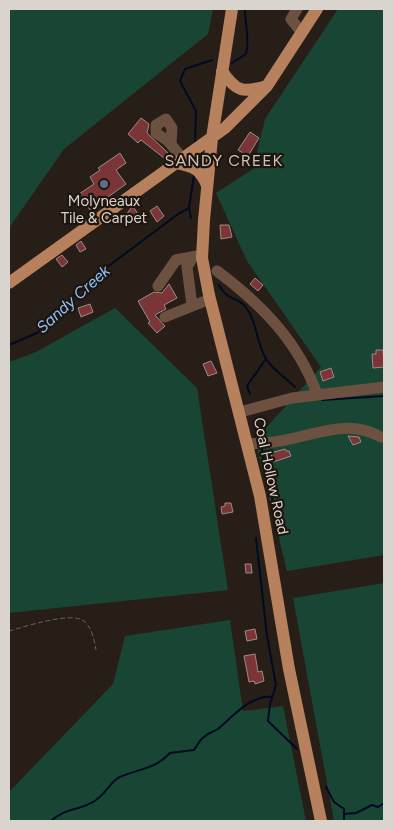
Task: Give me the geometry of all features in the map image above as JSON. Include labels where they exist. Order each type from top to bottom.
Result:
[{"type":"main road","name":"Coal Hollow Road","points":[[232,9],[212,138],[198,256],[240,412],[256,443],[264,513],[289,669],[321,821]]},
{"type":"main road","points":[[9,283],[190,160],[238,116],[266,86],[317,9]]},
{"type":"main road","points":[[222,70],[229,82],[238,89],[244,90],[266,86]]},
{"type":"main road","points":[[190,160],[207,185]]},
{"type":"street","points":[[297,9],[291,19],[302,33]]},
{"type":"street","points":[[171,144],[190,160]]},
{"type":"street","points":[[158,286],[176,260],[198,256]]},
{"type":"street","points":[[192,305],[187,267],[198,256]]},
{"type":"street","points":[[217,271],[267,313],[294,348],[316,394]]},
{"type":"street","points":[[165,317],[210,299]]},
{"type":"street","points":[[240,412],[292,398],[384,386]]},
{"type":"street","points":[[256,443],[289,440],[333,428],[356,428],[382,437]]},
{"type":"path","points":[[9,631],[57,619],[74,617],[83,620],[92,632],[96,650]]},
{"type":"green space","points":[[9,9],[213,9],[208,34],[64,149],[9,228]]},
{"type":"green space","points":[[338,9],[384,9],[384,555],[287,571],[255,440],[321,367],[247,261],[216,193],[253,169],[265,119]]},
{"type":"green space","points":[[115,308],[197,388],[228,590],[9,613],[9,362],[36,352]]},
{"type":"green space","points":[[384,583],[384,821],[334,821],[293,598]]},
{"type":"green space","points":[[230,620],[243,711],[283,706],[306,821],[9,821],[9,792],[113,684],[125,636]]},
{"type":"building","points":[[141,118],[149,124],[147,133],[168,153],[164,158],[141,140],[138,143],[128,134]]},
{"type":"building","points":[[250,132],[259,138],[248,156],[238,150]]},
{"type":"building","points":[[120,153],[126,163],[116,170],[126,184],[90,210],[79,194],[94,184],[90,177],[100,170],[98,168]]},
{"type":"building","points":[[157,206],[164,216],[157,222],[150,211]]},
{"type":"building","points":[[131,208],[134,208],[142,220],[138,223],[136,221],[132,224],[126,215]]},
{"type":"building","points":[[220,225],[229,225],[232,237],[221,239]]},
{"type":"building","points":[[81,241],[86,249],[80,252],[76,245]]},
{"type":"building","points":[[62,255],[68,262],[62,267],[56,259]]},
{"type":"building","points":[[255,278],[263,285],[258,291],[250,284]]},
{"type":"building","points":[[169,284],[177,298],[164,305],[166,309],[155,315],[165,326],[157,333],[148,323],[150,322],[138,301],[154,292],[162,293]]},
{"type":"building","points":[[90,304],[93,312],[81,317],[78,308]]},
{"type":"building","points":[[376,350],[383,350],[384,367],[373,368],[372,354],[376,354]]},
{"type":"building","points":[[211,361],[217,373],[208,376],[203,364]]},
{"type":"building","points":[[331,368],[334,377],[323,381],[320,372]]},
{"type":"building","points":[[348,436],[359,437],[361,442],[353,445]]},
{"type":"building","points":[[285,449],[289,451],[291,456],[273,462],[271,453]]},
{"type":"building","points":[[225,503],[231,503],[233,512],[222,514],[221,507],[225,506]]},
{"type":"building","points":[[245,564],[251,564],[252,573],[246,573]]},
{"type":"building","points":[[255,629],[257,639],[247,641],[245,631]]},
{"type":"building","points":[[255,654],[258,672],[262,671],[264,681],[255,684],[254,681],[249,682],[244,656]]},
{"type":"waterway","name":"Sandy Creek","points":[[232,63],[246,54],[245,9]]},
{"type":"waterway","name":"Sandy Creek","points":[[195,143],[196,111],[180,81],[185,69],[212,60]]},
{"type":"waterway","name":"Sandy Creek","points":[[9,345],[37,333],[86,283],[178,214],[189,208],[194,175]]},
{"type":"waterway","points":[[189,208],[191,218]]},
{"type":"waterway","points":[[219,285],[225,294],[245,306],[252,318],[267,361],[295,387]]},
{"type":"waterway","points":[[250,394],[247,386],[265,360]]},
{"type":"waterway","points":[[322,400],[384,396]]},
{"type":"waterway","points":[[256,420],[255,429],[260,438]]},
{"type":"waterway","points":[[262,448],[264,470],[272,492],[273,516]]},
{"type":"waterway","points":[[256,538],[267,636],[276,685],[270,704],[268,721],[297,749]]},
{"type":"waterway","points":[[51,821],[62,813],[85,806],[96,800],[118,778],[158,763],[170,753],[194,750],[207,734],[218,729],[243,707],[257,699],[272,697]]},
{"type":"waterway","points":[[326,787],[334,802],[344,809],[344,821]]},
{"type":"waterway","points":[[344,814],[356,813],[372,805],[378,807],[384,803]]},
{"type":"waterway","points":[[36,821],[46,821]]},
{"type":"place","name":"Molyneaux Tile & Carpet","points":[[104,184]]},
{"type":"district","name":"SANDY CREEK","points":[[224,160]]}]
